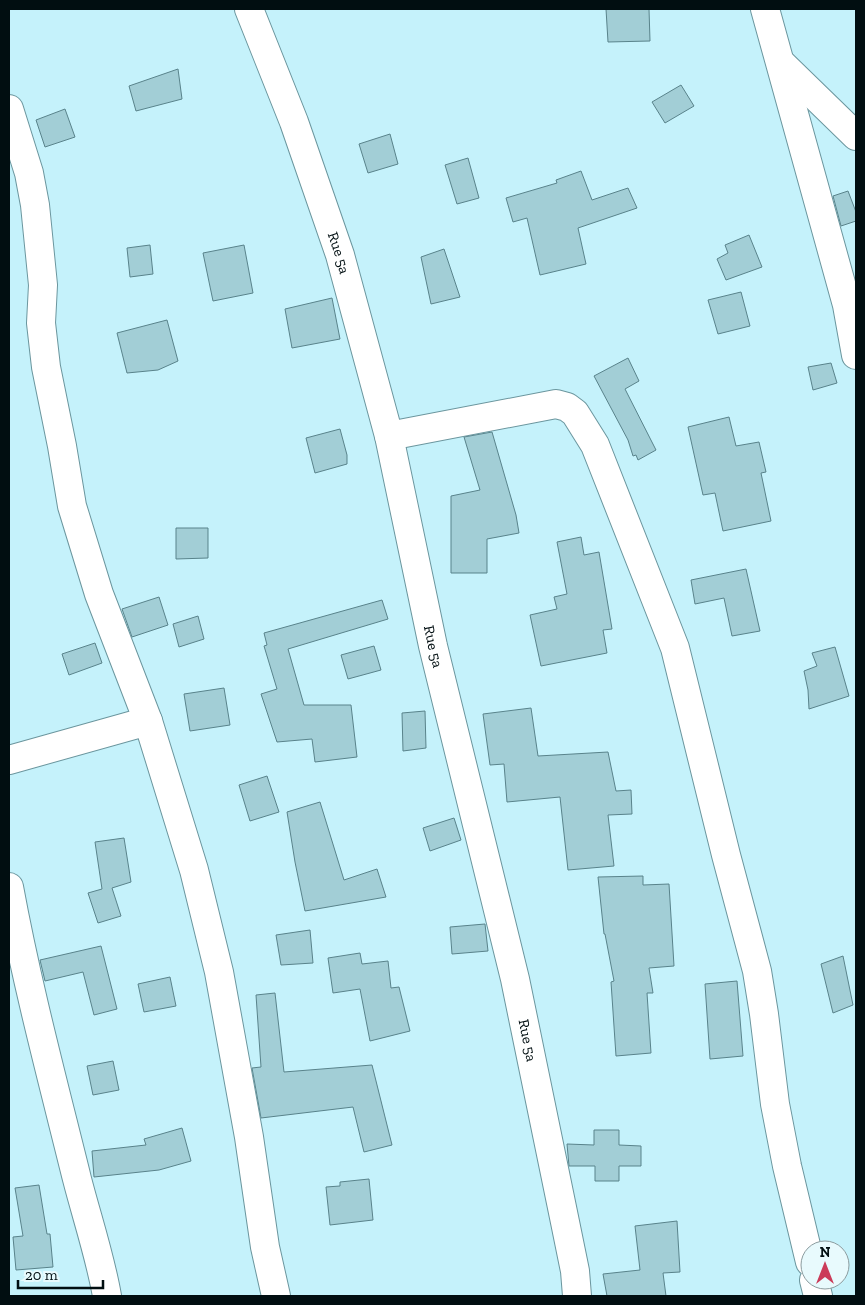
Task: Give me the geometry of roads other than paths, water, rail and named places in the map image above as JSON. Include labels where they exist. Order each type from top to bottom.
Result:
[{"type":"street","name":"Rue 5a","points":[[249,9],[294,122],[340,255],[389,436],[433,646],[515,979],[565,1222],[577,1296]]},
{"type":"street","points":[[765,9],[847,305],[856,355]]},
{"type":"street","points":[[781,63],[856,136]]},
{"type":"street","points":[[9,109],[29,173],[35,205],[43,285],[41,323],[46,367],[72,506],[99,594],[148,721],[194,870],[220,972],[249,1137],[265,1247],[276,1296]]},
{"type":"street","points":[[389,436],[556,404],[567,406],[575,413],[595,445],[675,648],[726,855],[757,971],[774,1104],[786,1166],[804,1240]]},
{"type":"street","points":[[9,760],[148,721]]},
{"type":"street","points":[[9,887],[44,1047],[78,1182],[102,1266],[107,1296]]}]
